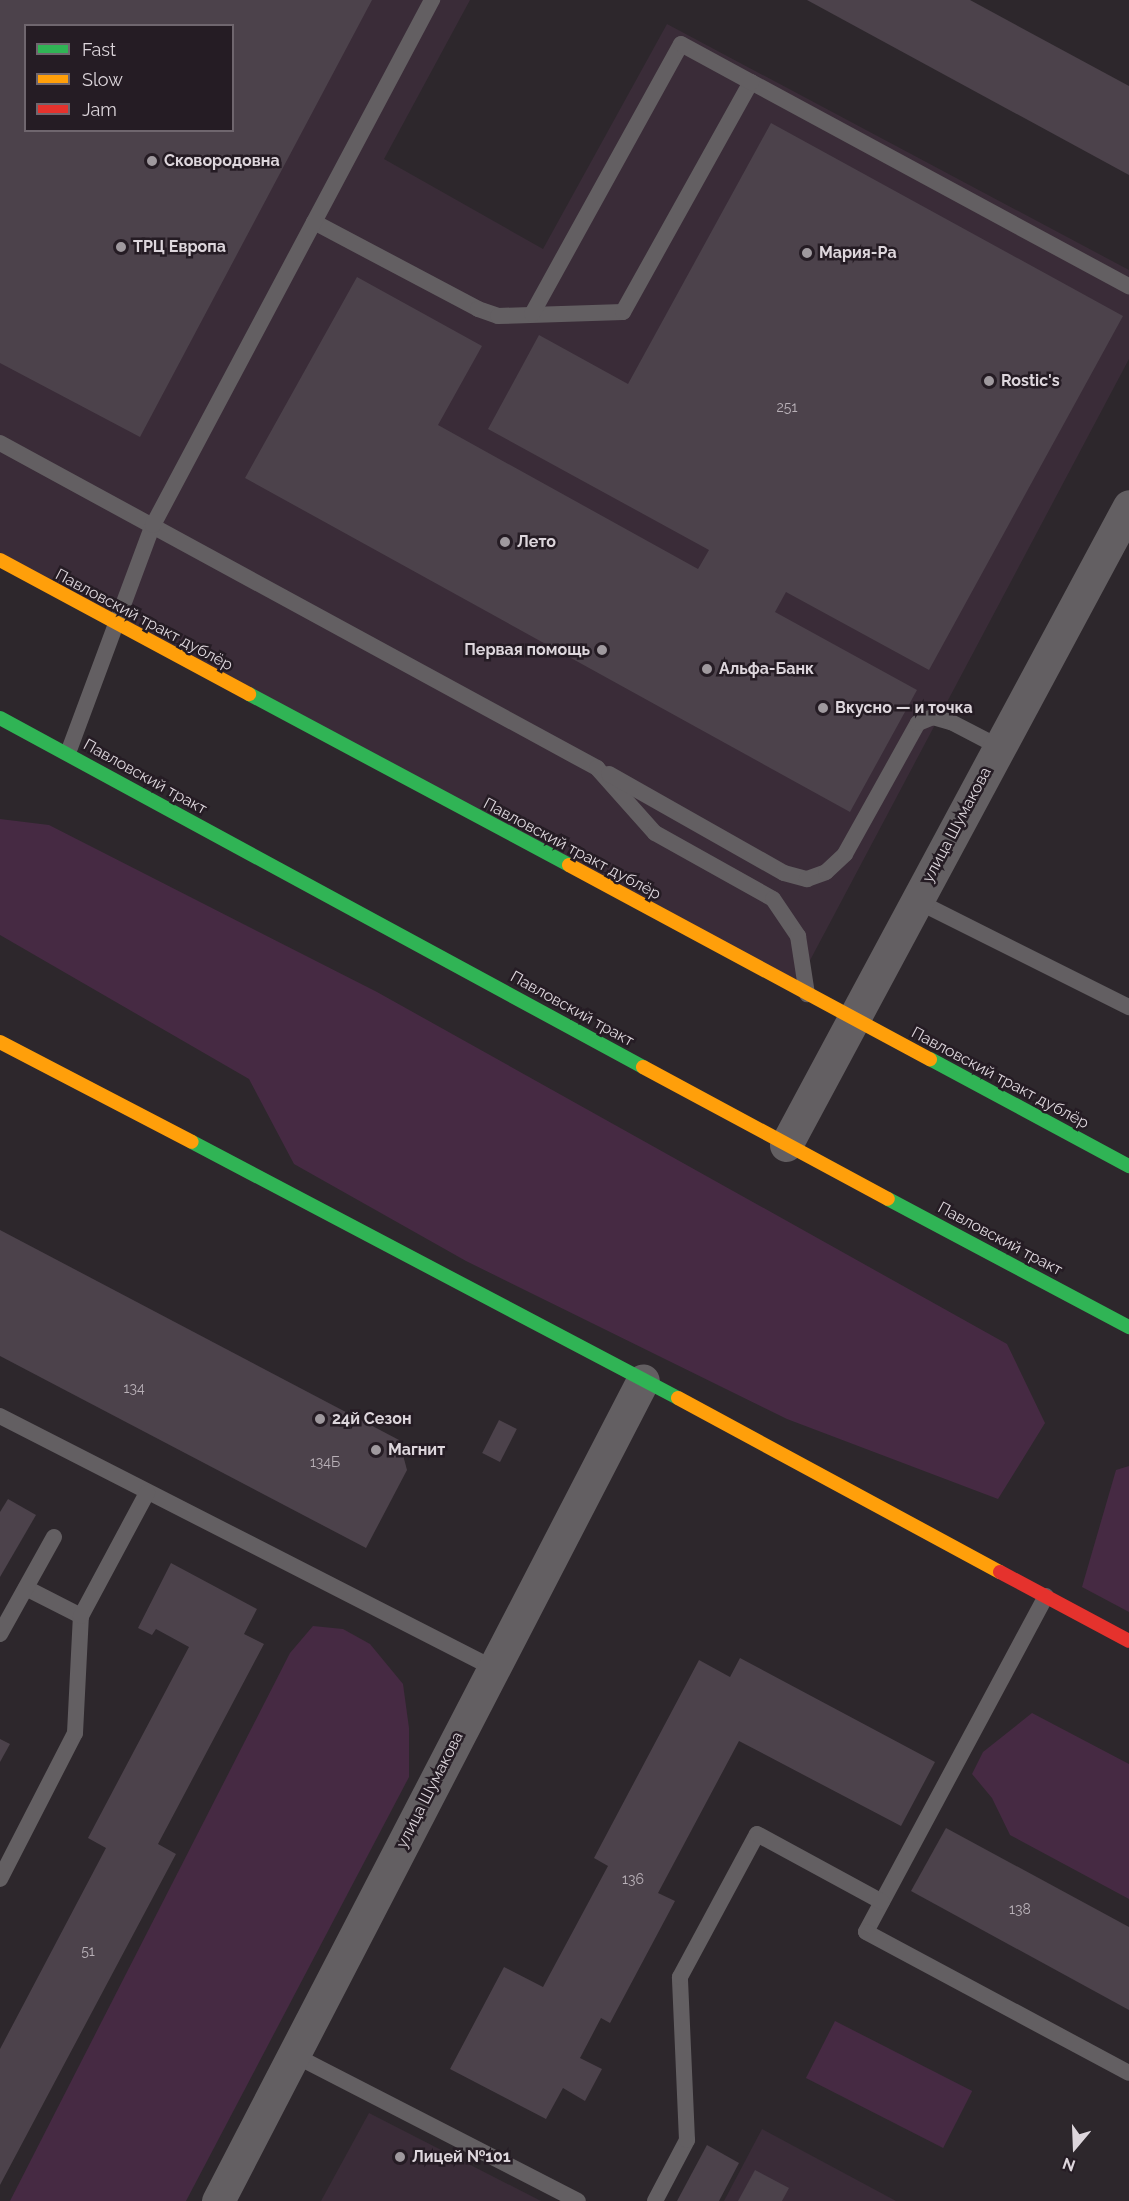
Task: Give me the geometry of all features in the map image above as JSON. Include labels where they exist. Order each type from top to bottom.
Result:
[{"type":"street","name":"улица Шумакова","points":[[786,1145],[1129,506]]},
{"type":"street","name":"Павловский тракт дублёр","points":[[0,561],[1129,1166]]},
{"type":"street","name":"Павловский тракт","points":[[0,718],[786,1145],[1129,1328]]},
{"type":"street","points":[[0,1042],[643,1380],[1129,1641]]},
{"type":"street","name":"улица Шумакова","points":[[218,2201],[643,1380]]},
{"type":"lane","points":[[68,753],[114,623],[153,525],[432,0]]},
{"type":"lane","points":[[532,314],[681,44],[1129,286]]},
{"type":"lane","points":[[314,222],[477,309],[498,316],[623,312],[751,82]]},
{"type":"lane","points":[[0,442],[597,768],[784,873],[807,879],[826,872],[845,854],[918,723],[933,717],[951,722],[999,747]]},
{"type":"lane","points":[[597,768],[655,833],[773,899],[798,936],[807,994]]},
{"type":"lane","points":[[917,901],[1129,1008]]},
{"type":"lane","points":[[0,1416],[493,1668]]},
{"type":"lane","points":[[0,1879],[75,1733],[81,1616],[147,1493]]},
{"type":"lane","points":[[0,1634],[54,1538]]},
{"type":"lane","points":[[26,1588],[81,1616]]},
{"type":"lane","points":[[1046,1596],[866,1932],[1129,2073]]},
{"type":"lane","points":[[655,2201],[687,2140],[680,1977],[757,1834],[882,1902]]},
{"type":"lane","points":[[294,2055],[578,2201]]},
{"type":"shaded area","points":[[0,0],[470,0],[384,159],[543,249],[667,24],[1129,270],[1129,359],[798,983],[0,554]]},
{"type":"shaded area","points":[[0,819],[49,825],[377,992],[1007,1344],[1045,1423],[998,1499],[787,1419],[466,1261],[294,1164],[249,1079],[0,935]]},
{"type":"shaded area","points":[[1129,1466],[1129,1612],[1082,1587],[1116,1470]]},
{"type":"shaded area","points":[[313,1626],[343,1629],[370,1644],[403,1684],[409,1728],[409,1777],[186,2201],[10,2201],[290,1653]]},
{"type":"shaded area","points":[[1032,1713],[1129,1764],[1129,1899],[1010,1835],[992,1798],[972,1774],[983,1752]]},
{"type":"shaded area","points":[[835,2021],[972,2091],[943,2148],[806,2078]]},
{"type":"shaded area","name":"Лицей №101","points":[[369,2113],[541,2201],[321,2201]]},
{"type":"shaded area","points":[[762,2129],[896,2201],[724,2201]]},
{"type":"building","name":"ТРЦ Европа","points":[[0,0],[372,0],[140,437],[0,363]]},
{"type":"building","points":[[807,0],[970,0],[1129,86],[1129,175]]},
{"type":"building","points":[[771,123],[1123,316],[929,670],[786,592],[775,612],[917,690],[850,812],[245,478],[357,277],[482,346],[438,425],[698,569],[709,550],[488,429],[539,335],[628,384]]},
{"type":"building","points":[[0,1230],[399,1440],[407,1470],[366,1548],[0,1356]]},
{"type":"building","points":[[499,1420],[517,1429],[500,1462],[482,1453]]},
{"type":"building","points":[[8,1499],[36,1515],[0,1577],[0,1512]]},
{"type":"building","points":[[171,1563],[257,1609],[244,1634],[264,1644],[158,1844],[176,1854],[0,2185],[0,2049],[106,1848],[88,1838],[189,1647],[156,1629],[152,1635],[138,1628]]},
{"type":"building","points":[[740,1658],[935,1762],[901,1826],[739,1741],[658,1893],[675,1901],[610,2023],[601,2018],[580,2058],[602,2069],[585,2101],[563,2088],[546,2119],[450,2069],[504,1967],[543,1987],[608,1866],[594,1858],[699,1660],[730,1677]]},
{"type":"building","points":[[0,1739],[10,1744],[0,1762]]},
{"type":"building","points":[[946,1828],[1129,1927],[1129,2010],[911,1891]]},
{"type":"building","points":[[707,2145],[739,2163],[719,2201],[677,2201]]},
{"type":"building","points":[[755,2170],[789,2188],[782,2201],[738,2201]]},
{"type":"traffic: fast","points":[[249,694],[569,865]]},
{"type":"traffic: fast","points":[[0,718],[643,1067]]},
{"type":"traffic: fast","points":[[930,1059],[1129,1166]]},
{"type":"traffic: fast","points":[[192,1142],[678,1398]]},
{"type":"traffic: fast","points":[[888,1199],[1129,1327]]},
{"type":"traffic: slow","points":[[0,560],[249,694]]},
{"type":"traffic: slow","points":[[569,865],[930,1059]]},
{"type":"traffic: slow","points":[[0,1042],[192,1142]]},
{"type":"traffic: slow","points":[[643,1067],[888,1199]]},
{"type":"traffic: slow","points":[[678,1398],[1000,1572]]},
{"type":"traffic: jam","points":[[1000,1572],[1129,1641]]},
{"type":"place","name":"Сковородовна","points":[[152,161]]},
{"type":"place","name":"ТРЦ Европа","points":[[121,247]]},
{"type":"place","name":"Мария-Ра","points":[[807,253]]},
{"type":"place","name":"Rostic's","points":[[989,381]]},
{"type":"place","name":"Лето","points":[[505,542]]},
{"type":"place","name":"Первая помощь","points":[[602,650]]},
{"type":"place","name":"Альфа-Банк","points":[[707,669]]},
{"type":"place","name":"Вкусно — и точка","points":[[823,708]]},
{"type":"place","name":"24й Сезон","points":[[320,1419]]},
{"type":"place","name":"Магнит","points":[[376,1450]]},
{"type":"place","name":"Лицей №101","points":[[400,2157]]}]
